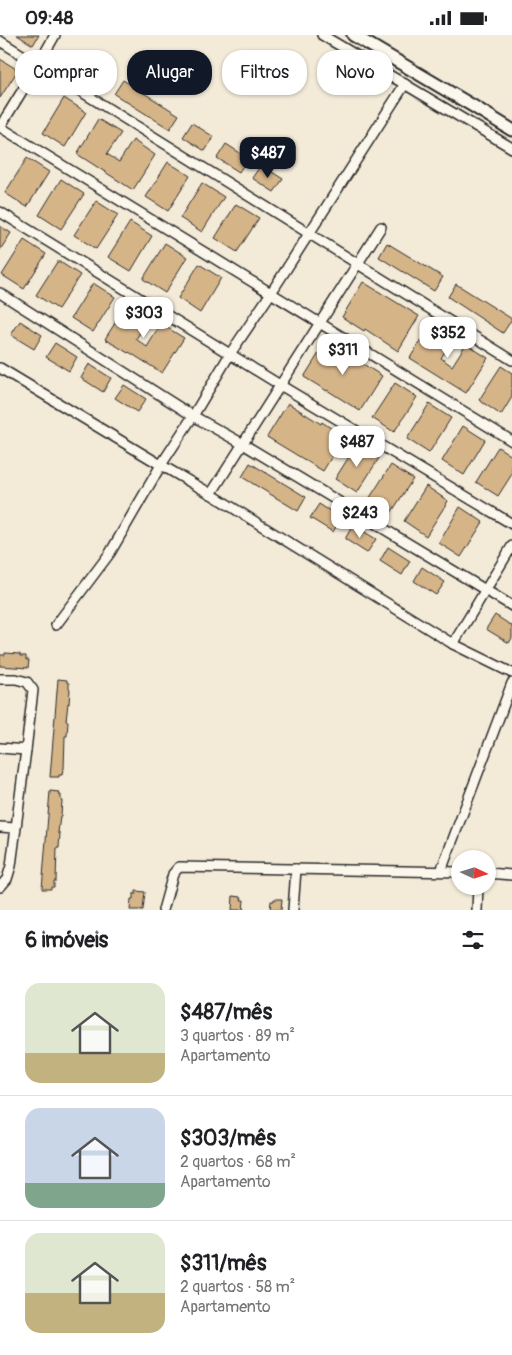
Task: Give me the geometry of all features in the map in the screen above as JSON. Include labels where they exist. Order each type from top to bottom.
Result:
[{"type":"street","points":[[46,50],[54,35]]},
{"type":"street","points":[[322,35],[512,148]]},
{"type":"street","points":[[353,35],[512,130]]},
{"type":"street","points":[[0,41],[15,50]]},
{"type":"street","points":[[56,625],[110,553],[161,465],[230,354],[405,84]]},
{"type":"street","points":[[20,95],[0,127],[512,441]]},
{"type":"street","points":[[86,95],[512,360]]},
{"type":"street","points":[[0,212],[280,385],[512,525]]},
{"type":"street","points":[[211,493],[381,227]]},
{"type":"street","points":[[0,293],[193,416],[243,444],[512,606]]},
{"type":"street","points":[[0,368],[211,493],[453,644],[512,673]]},
{"type":"street","points":[[453,644],[512,546]]},
{"type":"street","points":[[0,679],[16,679],[27,682],[33,690],[9,873],[7,879],[0,887]]},
{"type":"street","points":[[441,871],[512,683]]},
{"type":"street","points":[[0,748],[26,750]]},
{"type":"street","points":[[0,827],[16,828]]},
{"type":"street","points":[[163,910],[173,874],[179,867],[451,871]]},
{"type":"street","points":[[293,910],[296,869]]},
{"type":"street","points":[[496,874],[512,875]]},
{"type":"street","points":[[477,910],[478,895]]},
{"type":"building","points":[[17,35],[39,35],[33,45]]},
{"type":"building","points":[[0,59],[15,68],[15,75],[0,98]]},
{"type":"building","points":[[123,80],[127,82],[127,95],[147,95],[179,115],[170,129],[116,95]]},
{"type":"building","points":[[64,98],[86,112],[65,147],[43,133]]},
{"type":"building","points":[[98,119],[121,133],[107,154],[119,162],[133,140],[155,155],[133,190],[77,154]]},
{"type":"building","points":[[192,123],[214,137],[205,151],[183,137]]},
{"type":"building","points":[[226,144],[248,158],[239,172],[217,158]]},
{"type":"building","points":[[27,158],[49,172],[27,207],[5,193]]},
{"type":"building","points":[[168,162],[190,176],[168,211],[146,197]]},
{"type":"building","points":[[261,165],[283,179],[274,192],[252,178]]},
{"type":"building","points":[[61,179],[84,194],[61,229],[39,215]]},
{"type":"building","points":[[202,183],[224,197],[202,232],[180,218]]},
{"type":"building","points":[[96,201],[118,215],[96,249],[74,235]]},
{"type":"building","points":[[236,204],[259,218],[237,252],[215,238]]},
{"type":"building","points":[[130,222],[152,236],[131,271],[108,257]]},
{"type":"building","points":[[0,226],[11,233],[0,250]]},
{"type":"building","points":[[24,240],[46,254],[24,289],[2,275]]},
{"type":"building","points":[[165,243],[187,257],[165,293],[143,279]]},
{"type":"building","points":[[387,243],[443,277],[434,291],[379,257]]},
{"type":"building","points":[[57,262],[80,275],[58,309],[36,295]]},
{"type":"building","points":[[199,264],[221,278],[200,313],[178,298]]},
{"type":"building","points":[[363,282],[419,316],[398,351],[365,329],[364,331],[342,317]]},
{"type":"building","points":[[93,283],[115,297],[93,332],[71,318]]},
{"type":"building","points":[[456,284],[512,319],[503,333],[448,297]]},
{"type":"building","points":[[127,304],[149,318],[136,339],[147,347],[161,324],[184,338],[162,373],[105,339]]},
{"type":"building","points":[[20,321],[42,335],[34,349],[11,335]]},
{"type":"building","points":[[432,322],[454,337],[441,358],[452,366],[466,344],[488,358],[466,393],[410,358]]},
{"type":"building","points":[[326,342],[382,376],[360,411],[304,377]]},
{"type":"building","points":[[55,343],[77,357],[69,371],[46,357]]},
{"type":"building","points":[[89,364],[111,378],[103,392],[81,378]]},
{"type":"building","points":[[501,366],[512,373],[512,397],[501,415],[479,400]]},
{"type":"building","points":[[395,383],[417,397],[394,432],[372,418]]},
{"type":"building","points":[[124,385],[146,399],[137,412],[115,398]]},
{"type":"building","points":[[288,403],[344,437],[323,471],[267,437]]},
{"type":"building","points":[[429,404],[451,418],[429,453],[407,439]]},
{"type":"building","points":[[463,426],[485,440],[464,475],[442,461]]},
{"type":"building","points":[[357,444],[379,458],[357,493],[335,479]]},
{"type":"building","points":[[498,447],[512,456],[512,474],[498,496],[476,482]]},
{"type":"building","points":[[250,463],[306,497],[298,511],[242,477]]},
{"type":"building","points":[[391,465],[413,479],[391,513],[369,499]]},
{"type":"building","points":[[426,486],[448,501],[426,536],[404,521]]},
{"type":"building","points":[[319,504],[341,518],[333,532],[310,518]]},
{"type":"building","points":[[460,507],[483,522],[461,557],[439,543]]},
{"type":"building","points":[[353,525],[376,539],[367,553],[345,539]]},
{"type":"building","points":[[388,547],[410,561],[402,575],[380,561]]},
{"type":"building","points":[[422,567],[445,582],[436,595],[414,581]]},
{"type":"building","points":[[495,615],[512,626],[512,638],[509,643],[486,629]]},
{"type":"building","points":[[5,653],[26,656],[26,660],[29,660],[28,668],[0,666],[0,655],[5,655]]},
{"type":"building","points":[[58,679],[67,680],[70,689],[66,721],[68,721],[67,736],[65,736],[64,769],[62,775],[50,777]]},
{"type":"building","points":[[50,791],[59,792],[58,795],[61,795],[62,801],[58,833],[60,833],[59,848],[57,848],[56,881],[54,881],[54,887],[42,889]]},
{"type":"building","points":[[136,891],[145,892],[143,910],[130,910],[131,899],[133,899],[133,894],[136,894]]},
{"type":"building","points":[[233,896],[242,897],[241,900],[244,900],[243,910],[232,910]]},
{"type":"building","points":[[274,899],[282,899],[281,910],[270,910],[271,901],[274,901]]}]
